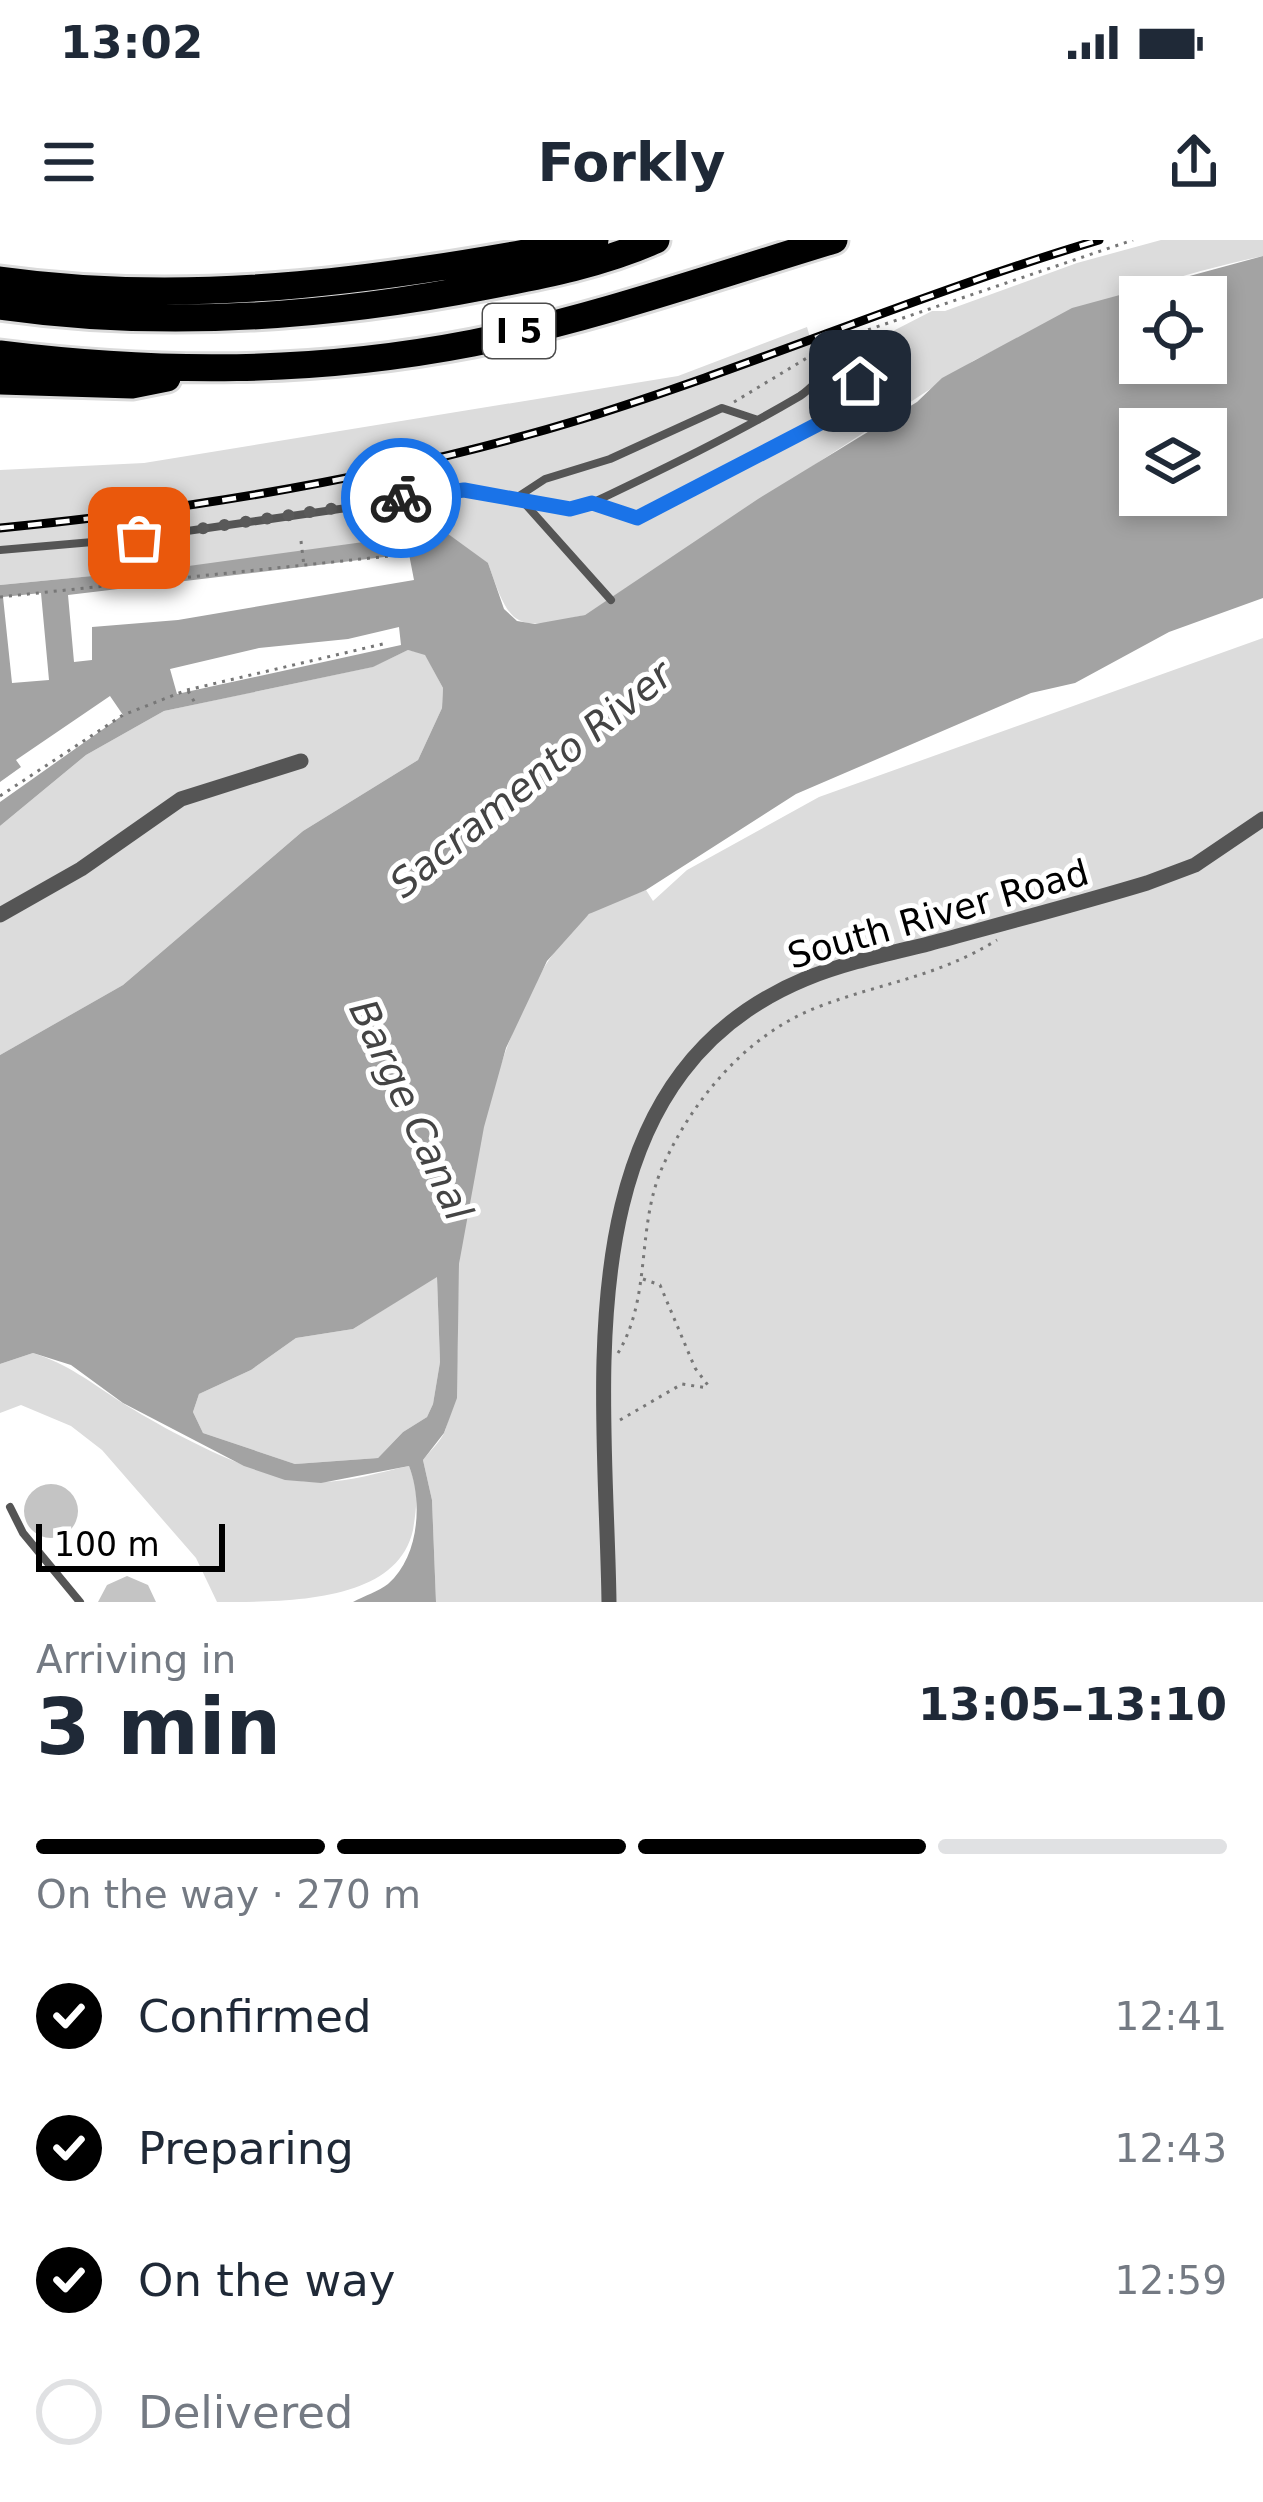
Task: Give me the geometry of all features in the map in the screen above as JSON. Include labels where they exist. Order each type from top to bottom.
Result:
[{"type":"highway","points":[[0,280],[68,290],[254,290],[339,284],[595,240]]},
{"type":"highway","name":"I 5","points":[[0,306],[153,317],[285,314],[417,300],[503,283],[621,256],[656,240]]},
{"type":"highway","name":"I 5","points":[[0,354],[194,371],[326,364],[474,342],[687,286],[834,240]]},
{"type":"highway","points":[[0,263],[126,289]]},
{"type":"highway","points":[[0,382],[132,385],[194,371]]},
{"type":"street","points":[[0,915],[81,868],[182,799],[301,760]]},
{"type":"street","name":"South River Road","points":[[608,1602],[606,1369],[615,1227],[626,1178],[673,1084],[731,1023],[767,998],[829,970],[1147,883],[1195,865],[1263,819]]},
{"type":"lane","points":[[0,550],[139,538],[464,490],[518,496],[570,509],[592,503],[758,420],[807,392],[817,378],[845,364],[853,365],[860,381],[854,400],[826,420],[637,518],[592,503]]},
{"type":"lane","points":[[518,496],[544,479],[610,459],[722,408],[758,420]]},
{"type":"lane","points":[[518,496],[611,600]]},
{"type":"lane","points":[[10,1507],[23,1533],[80,1602]]},
{"type":"path","points":[[722,408],[836,341],[1132,240]]},
{"type":"path","points":[[301,541],[304,568]]},
{"type":"path","points":[[0,597],[409,554]]},
{"type":"path","points":[[0,796],[115,718],[187,690],[388,643]]},
{"type":"path","points":[[187,690],[194,703]]},
{"type":"path","points":[[606,1369],[630,1326],[641,1280],[645,1223],[661,1170],[696,1108],[735,1063],[800,1016],[944,970],[1010,932]]},
{"type":"path","points":[[607,1424],[682,1384],[710,1388],[695,1368],[660,1286],[646,1277],[641,1280]]},
{"type":"shaded area","points":[[1161,240],[1263,240],[1263,256],[1185,276],[1119,276],[1119,297],[973,361],[585,615],[544,623],[519,620],[503,602],[488,563],[174,568],[0,585],[0,470],[144,463],[678,376],[807,327],[819,369],[932,311],[945,311],[1077,263]]},
{"type":"shaded area","points":[[1263,638],[1263,1602],[436,1602],[432,1500],[423,1460],[445,1431],[451,1411],[459,1265],[471,1179],[482,1128],[515,1028],[560,945],[600,907],[646,890],[653,901],[687,870],[819,797]]},
{"type":"shaded area","points":[[408,650],[425,654],[443,688],[442,708],[418,760],[303,831],[123,985],[0,1055],[0,826],[86,755],[164,711],[372,667]]},
{"type":"shaded area","points":[[437,1276],[440,1362],[433,1404],[427,1417],[403,1432],[378,1458],[295,1464],[203,1433],[193,1412],[199,1394],[251,1370],[296,1338],[353,1329]]},
{"type":"shaded area","points":[[33,1353],[68,1368],[189,1440],[270,1474],[328,1482],[409,1466],[416,1505],[403,1554],[386,1572],[337,1593],[217,1602],[196,1558],[102,1450],[71,1426],[21,1405],[0,1413],[0,1364]]},
{"type":"water","points":[[1263,256],[1263,598],[1169,632],[1075,683],[1031,693],[796,794],[646,890],[589,914],[547,961],[506,1048],[484,1127],[459,1264],[457,1398],[444,1433],[423,1460],[432,1500],[436,1602],[353,1602],[388,1584],[406,1559],[417,1512],[409,1466],[321,1483],[285,1480],[244,1466],[123,1403],[71,1365],[33,1353],[0,1364],[0,1055],[123,985],[303,831],[418,760],[442,708],[443,688],[425,655],[408,650],[373,667],[164,711],[86,755],[0,826],[0,585],[174,568],[444,531],[488,563],[504,609],[517,621],[535,624],[585,615],[758,499],[917,402],[942,378],[1072,308],[1119,295],[1119,384],[1227,384],[1227,276],[1190,276]],"holes":[[[437,1277],[440,1362],[433,1404],[427,1417],[403,1432],[378,1458],[295,1464],[203,1433],[193,1412],[199,1394],[251,1370],[296,1338],[353,1329]]]},
{"type":"pier","points":[[409,554],[414,580],[178,620],[92,627],[92,660],[74,662],[68,595]]},
{"type":"pier","points":[[41,593],[49,680],[12,683],[3,597]]},
{"type":"pier","points":[[399,627],[401,645],[177,694],[170,669],[259,648],[348,639]]},
{"type":"pier","points":[[110,696],[123,715],[0,802],[0,782],[21,767],[16,760]]},
{"type":"building","points":[[51,1484],[70,1492],[78,1511],[70,1530],[51,1538],[32,1530],[24,1511],[32,1492]]},
{"type":"building","points":[[127,1576],[148,1585],[156,1602],[98,1602],[107,1585]]},
{"type":"railway","points":[[0,528],[294,488],[511,440],[647,398],[1099,240]]},
{"type":"way so far","points":[[139,538],[401,498]]},
{"type":"route","points":[[401,498],[464,490],[518,496],[570,509],[592,503],[637,518],[826,420],[854,400],[860,381]]},
{"type":"water label","name":"Sacramento River","points":[[531,779]]},
{"type":"water label","name":"Barge Canal","points":[[411,1110]]}]
